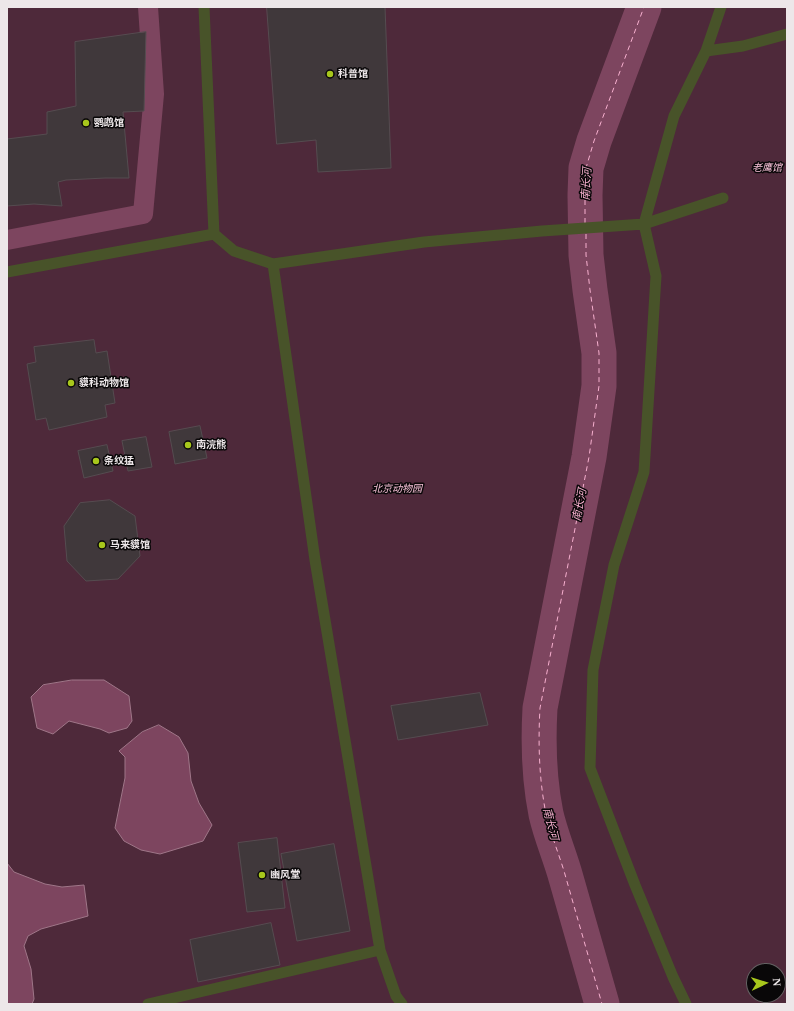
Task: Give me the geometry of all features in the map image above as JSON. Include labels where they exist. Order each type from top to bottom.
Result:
[{"type":"lane","points":[[204,7],[214,234],[234,251],[273,264],[424,242],[542,231],[644,224],[723,198]]},
{"type":"lane","points":[[686,1004],[673,977],[635,885],[590,768],[593,670],[614,566],[644,472],[656,276],[644,224],[674,116],[706,51],[721,7]]},
{"type":"lane","points":[[706,51],[743,46],[787,34]]},
{"type":"lane","points":[[7,272],[214,234]]},
{"type":"lane","points":[[273,264],[315,560],[380,950],[396,996],[402,1004]]},
{"type":"lane","points":[[148,1004],[380,950]]},
{"type":"green space","name":"北京动物园","points":[[7,7],[787,7],[787,1004],[7,1004]]},
{"type":"shaded area","points":[[72,680],[104,680],[129,696],[132,721],[127,728],[109,733],[100,729],[69,721],[53,734],[37,728],[31,697],[43,685]]},
{"type":"shaded area","points":[[159,725],[179,737],[188,753],[191,781],[199,803],[212,825],[203,841],[160,854],[141,850],[124,841],[115,828],[125,778],[125,757],[119,751],[142,732]]},
{"type":"shaded area","points":[[7,863],[14,872],[45,884],[62,887],[84,885],[88,916],[41,929],[28,936],[24,946],[31,969],[34,999],[32,1004],[7,1004]]},
{"type":"building","name":"科普馆","points":[[267,7],[385,7],[391,168],[318,172],[316,140],[277,144]]},
{"type":"building","name":"鹦鹉馆","points":[[146,32],[144,111],[123,112],[129,178],[66,180],[58,182],[62,206],[34,204],[7,206],[7,139],[47,134],[47,112],[76,106],[75,42]]},
{"type":"building","name":"貘科动物馆","points":[[94,340],[96,353],[107,351],[115,403],[105,405],[107,417],[49,430],[46,418],[36,420],[27,364],[36,362],[34,347]]},
{"type":"building","name":"南浣熊","points":[[200,426],[207,458],[175,464],[169,432]]},
{"type":"building","points":[[146,437],[152,467],[128,471],[122,441]]},
{"type":"building","name":"条纹猛","points":[[107,445],[113,471],[84,478],[78,451]]},
{"type":"building","name":"马来貘馆","points":[[110,500],[135,516],[140,556],[118,579],[86,581],[67,561],[64,526],[80,503]]},
{"type":"building","points":[[480,693],[488,725],[398,740],[391,706]]},
{"type":"building","name":"豳风堂","points":[[277,838],[285,908],[247,912],[238,843]]},
{"type":"building","points":[[334,844],[350,931],[297,941],[281,854]]},
{"type":"building","points":[[271,923],[280,965],[198,982],[190,940]]},
{"type":"waterway","points":[[7,240],[143,214],[154,94],[148,7]]},
{"type":"waterway","name":"南长河","points":[[602,1004],[564,870],[546,814],[540,774],[539,721],[540,708],[589,457],[599,386],[599,353],[586,255],[586,168],[594,141],[644,7]]},
{"type":"ferry route","points":[[585,223],[586,168],[594,141],[644,7]]},
{"type":"ferry route","points":[[586,234],[586,255],[599,353],[599,386],[589,457],[540,708],[539,748],[540,774],[546,814],[564,870],[602,1004]]},
{"type":"place","name":"科普馆","points":[[330,74]]},
{"type":"place","name":"鹦鹉馆","points":[[86,123]]},
{"type":"place","name":"貘科动物馆","points":[[71,383]]},
{"type":"place","name":"南浣熊","points":[[188,445]]},
{"type":"place","name":"条纹猛","points":[[96,461]]},
{"type":"place","name":"马来貘馆","points":[[102,545]]},
{"type":"place","name":"豳风堂","points":[[262,875]]},
{"type":"park label","name":"老鹰馆","points":[[767,168]]}]
